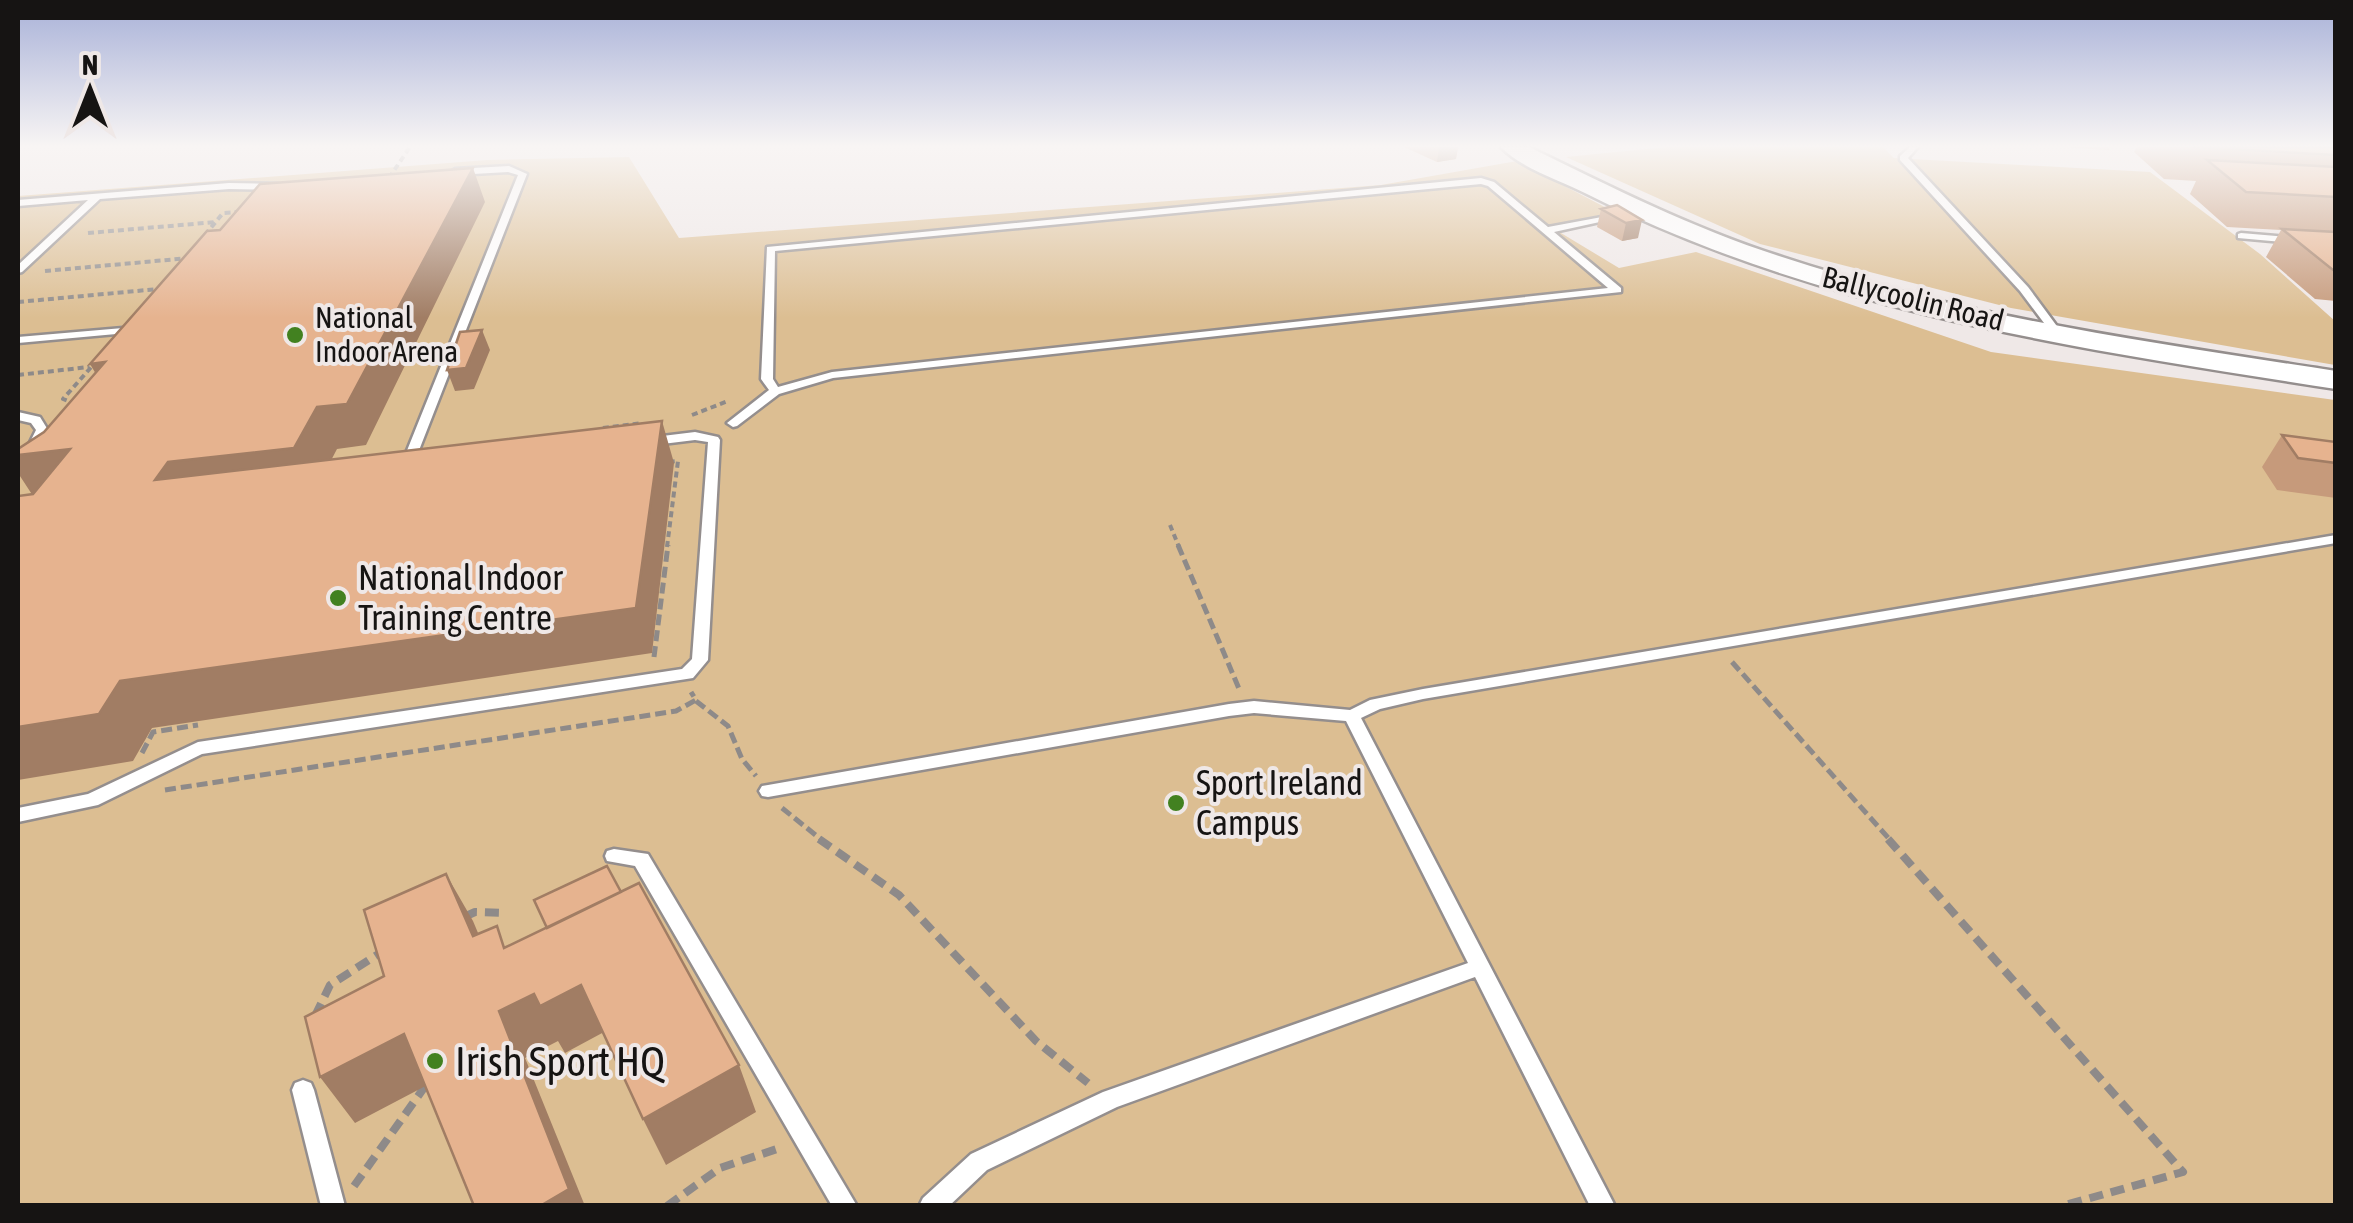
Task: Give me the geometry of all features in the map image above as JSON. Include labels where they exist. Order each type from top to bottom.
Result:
[{"type":"street","name":"Ballycoolin Road","points":[[1632,204],[1690,233],[1786,266],[1994,321],[2336,380]]},
{"type":"lane","points":[[18,270],[89,204]]},
{"type":"lane","points":[[425,468],[415,468],[410,458],[511,204]]},
{"type":"lane","points":[[775,391],[768,378],[770,249],[1247,204]]},
{"type":"lane","points":[[734,423],[775,391],[832,375],[1617,290],[1514,204]]},
{"type":"lane","points":[[1946,204],[2058,332]]},
{"type":"lane","points":[[1545,231],[1644,210]]},
{"type":"lane","points":[[2242,236],[2336,244]]},
{"type":"lane","points":[[18,340],[123,330]]},
{"type":"lane","points":[[18,416],[36,420],[42,430],[35,446],[18,462]]},
{"type":"lane","points":[[18,815],[82,803],[198,748],[680,676],[700,660],[714,440],[695,436],[626,444]]},
{"type":"lane","points":[[768,791],[1247,708],[1352,716],[1376,704],[1423,694],[2336,539]]},
{"type":"lane","points":[[1352,716],[1603,1206]]},
{"type":"lane","points":[[614,856],[641,860],[845,1206]]},
{"type":"lane","points":[[931,1206],[979,1162],[1111,1099],[1480,967]]},
{"type":"lane","points":[[303,1090],[333,1206]]},
{"type":"path","points":[[176,268],[223,213],[256,210],[261,204]]},
{"type":"path","points":[[55,236],[216,222]]},
{"type":"path","points":[[32,272],[205,256]]},
{"type":"path","points":[[88,409],[64,400],[167,279]]},
{"type":"path","points":[[18,302],[158,289]]},
{"type":"path","points":[[18,374],[92,367]]},
{"type":"path","points":[[680,420],[746,395],[775,391]]},
{"type":"path","points":[[593,429],[644,423]]},
{"type":"path","points":[[636,660],[655,657],[678,460],[660,463]]},
{"type":"path","points":[[1170,525],[1247,708]]},
{"type":"path","points":[[1716,645],[2183,1172],[2062,1206]]},
{"type":"path","points":[[680,676],[696,700],[728,726],[742,759],[786,812],[895,891],[942,936],[1042,1049],[1111,1099]]},
{"type":"path","points":[[211,723],[154,732],[138,761],[114,775],[136,794],[676,711],[696,700]]},
{"type":"path","points":[[459,919],[475,912],[504,914]]},
{"type":"path","points":[[313,1024],[330,986],[346,972],[394,948]]},
{"type":"path","points":[[354,1186],[426,1085]]},
{"type":"path","points":[[667,1206],[694,1180],[734,1160],[806,1142]]},
{"type":"path","points":[[350,1171],[358,1206]]},
{"type":"shaded area","name":"Sport Ireland Campus","points":[[18,204],[658,204],[679,238],[1128,204],[1599,204],[1618,214],[1556,230],[1619,268],[1696,252],[1991,352],[2335,400],[2335,1205],[18,1206]]},
{"type":"shaded area","points":[[1671,204],[2193,204],[2260,254],[2335,321],[2335,365],[2011,308],[1760,244]]},
{"type":"building","points":[[243,204],[454,204],[347,404],[317,407],[294,448],[168,462],[155,480],[662,421],[636,608],[120,681],[99,714],[18,727],[18,496],[33,494],[70,449],[18,455],[18,449],[44,432],[105,362],[90,364],[207,231],[220,230]]},
{"type":"building","points":[[1617,205],[1642,220],[1626,223],[1601,209]]},
{"type":"building","points":[[2282,229],[2336,232],[2336,271],[2333,270]]},
{"type":"building","points":[[482,330],[466,368],[447,370],[460,332]]},
{"type":"building","points":[[2282,435],[2336,442],[2336,463],[2298,458]]},
{"type":"building","points":[[607,866],[621,892],[547,928],[534,900]]},
{"type":"building","name":"Irish Sport HQ","points":[[446,874],[473,936],[497,926],[504,948],[639,883],[739,1065],[643,1119],[581,985],[540,1006],[534,994],[499,1011],[569,1189],[540,1206],[474,1206],[404,1034],[320,1077],[305,1017],[384,976],[364,910]]},
{"type":"place","name":"National Indoor Arena","points":[[295,335]]},
{"type":"place","name":"National Indoor Training Centre","points":[[338,598]]},
{"type":"place","name":"Sport Ireland Campus","points":[[1176,803]]},
{"type":"place","name":"Irish Sport HQ","points":[[435,1061]]}]
